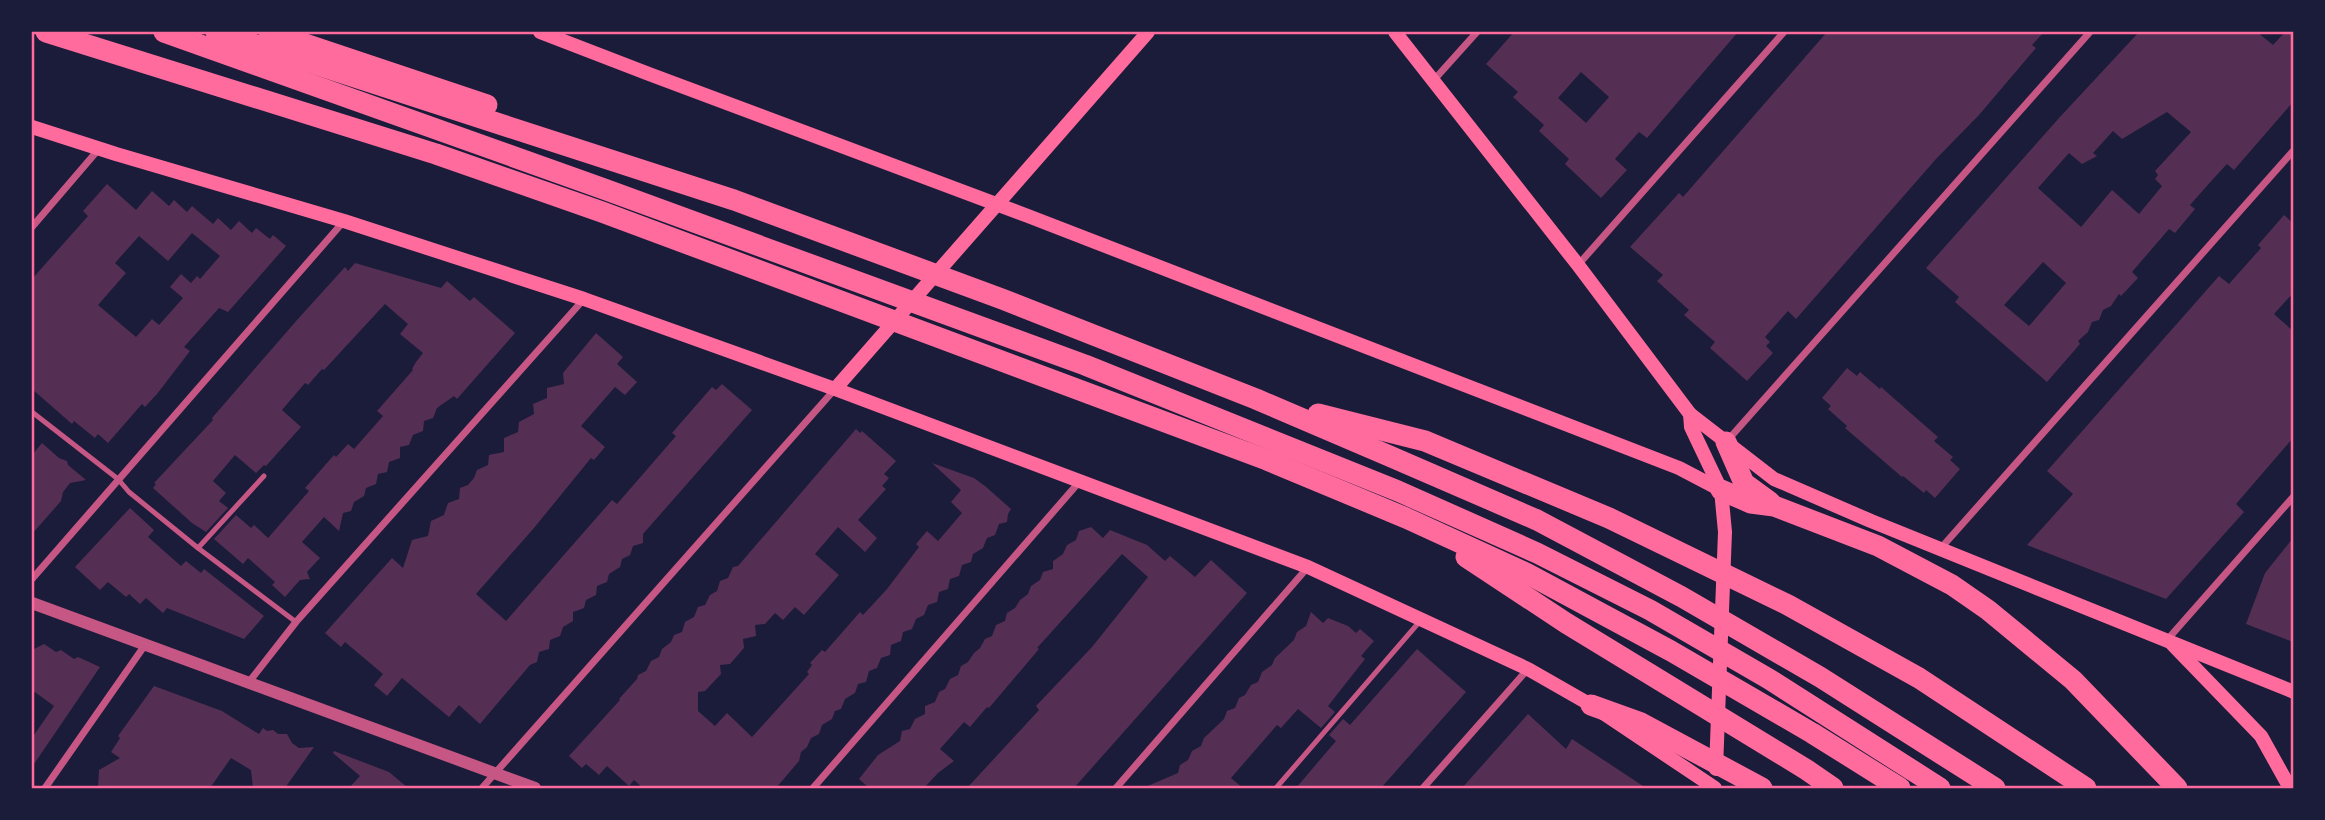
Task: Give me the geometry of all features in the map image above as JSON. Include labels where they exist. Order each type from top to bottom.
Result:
[{"type":"highway","points":[[46,32],[436,154],[602,212],[1267,460],[1406,518],[1526,573],[1671,651],[1812,733],[1900,789]]},
{"type":"highway","points":[[164,32],[604,188],[1085,365],[1398,491],[1537,553],[1650,611],[1769,679],[1940,789]]},
{"type":"highway","points":[[216,32],[734,200],[1002,299],[1256,399],[1549,527],[1682,597],[1820,677],[1995,789]]},
{"type":"highway","points":[[269,32],[622,151],[734,200]]},
{"type":"highway","points":[[1256,399],[1425,441],[1609,518],[1788,605],[1919,678],[2086,789]]},
{"type":"highway","points":[[1726,442],[1744,483],[1774,506]]},
{"type":"highway","points":[[1721,489],[1751,503],[1774,506],[1878,546],[1952,585],[1988,610],[2073,680],[2177,789]]},
{"type":"highway","points":[[1406,518],[1566,622],[1807,770],[1833,789]]},
{"type":"highway","points":[[1591,705],[1641,723],[1762,789]]},
{"type":"main road","points":[[540,32],[997,204],[1679,468],[1721,489]]},
{"type":"main road","points":[[835,389],[1149,32]]},
{"type":"main road","points":[[1395,32],[1578,265],[1690,414],[1774,479],[1867,520],[2294,691]]},
{"type":"main road","points":[[32,127],[344,221],[584,299],[835,389],[1308,567],[1528,669],[1591,705],[1715,788]]},
{"type":"main road","points":[[1690,414],[1691,427],[1721,489],[1725,532],[1715,788]]},
{"type":"main road","points":[[2167,639],[2261,736],[2290,789]]},
{"type":"street","points":[[1433,82],[1477,32]]},
{"type":"street","points":[[1578,265],[1784,32]]},
{"type":"street","points":[[1726,442],[2091,32]]},
{"type":"street","points":[[32,227],[99,149]]},
{"type":"street","points":[[1941,548],[2294,150]]},
{"type":"street","points":[[32,579],[344,221]]},
{"type":"street","points":[[249,682],[296,622],[584,299]]},
{"type":"street","points":[[482,789],[835,389]]},
{"type":"street","points":[[813,789],[1080,481]]},
{"type":"street","points":[[2167,639],[2294,496]]},
{"type":"street","points":[[1116,789],[1308,567]]},
{"type":"street","points":[[32,603],[535,789]]},
{"type":"street","points":[[45,789],[145,645]]},
{"type":"street","points":[[1423,789],[1528,669]]},
{"type":"lane","points":[[32,412],[118,479],[129,492],[198,548],[296,622]]},
{"type":"lane","points":[[198,548],[264,476]]},
{"type":"lane","points":[[1276,789],[1420,620]]},
{"type":"building","points":[[1514,32],[1738,32],[1647,138],[1639,132],[1615,159],[1627,170],[1601,198],[1565,164],[1569,159],[1539,131],[1544,125],[1513,97],[1518,92],[1486,64]],"holes":[[[1581,72],[1609,97],[1586,123],[1558,98]]]},
{"type":"building","points":[[1827,32],[2044,32],[2032,45],[2036,48],[1979,115],[1936,159],[1796,319],[1788,311],[1765,337],[1770,342],[1766,346],[1773,353],[1747,381],[1710,348],[1715,342],[1684,315],[1689,310],[1657,281],[1663,275],[1630,247],[1679,193],[1683,197]]},
{"type":"building","points":[[2139,32],[2257,32],[2273,45],[2285,32],[2293,32],[2293,102],[2234,170],[2227,164],[2190,205],[2195,209],[2175,233],[2169,229],[2132,272],[2138,278],[2121,296],[2119,294],[2111,306],[2103,310],[2099,320],[2092,322],[2088,332],[2078,341],[2080,344],[2047,382],[1955,302],[1959,297],[1926,268]],"holes":[[[2167,112],[2191,132],[2155,171],[2158,175],[2155,179],[2162,186],[2139,214],[2112,190],[2081,227],[2038,188],[2069,153],[2082,164],[2097,156],[2093,153],[2113,131],[2122,139]],[[2043,262],[2066,283],[2029,326],[2004,305]]]},
{"type":"building","points":[[107,184],[136,210],[152,191],[169,206],[174,200],[187,212],[192,206],[213,224],[218,218],[231,230],[239,221],[252,233],[256,228],[270,239],[273,235],[286,246],[228,312],[219,308],[184,347],[190,351],[157,394],[145,407],[142,404],[108,443],[98,434],[95,438],[74,421],[72,424],[32,389],[32,279],[88,216],[83,211]],"holes":[[[192,233],[220,256],[200,279],[197,276],[191,283],[181,274],[170,287],[183,298],[159,325],[152,319],[136,337],[98,305],[126,273],[115,263],[139,236],[168,261]]]},
{"type":"building","points":[[2284,215],[2293,223],[2293,293],[2274,314],[2293,331],[2293,438],[2236,504],[2244,512],[2166,599],[2027,545],[2073,494],[2047,471],[2219,276],[2229,284],[2261,248],[2258,245]]},
{"type":"building","points":[[355,263],[441,288],[447,281],[470,301],[474,297],[515,333],[457,399],[454,396],[437,408],[433,418],[424,421],[423,431],[413,435],[409,445],[400,447],[400,458],[389,462],[387,472],[378,474],[376,484],[366,488],[364,496],[354,502],[351,511],[343,513],[339,531],[324,517],[302,542],[320,558],[307,572],[310,579],[300,580],[285,597],[272,585],[275,582],[248,558],[243,564],[214,539],[236,515],[251,528],[254,525],[268,538],[309,491],[305,488],[334,455],[336,457],[348,444],[354,449],[383,416],[377,411],[413,370],[423,353],[400,334],[408,324],[385,304],[324,370],[308,385],[305,383],[282,410],[301,427],[266,466],[256,473],[235,455],[213,481],[226,493],[219,501],[228,508],[206,532],[153,488],[156,484],[154,483],[213,420],[345,267],[348,271]]},
{"type":"building","points":[[596,333],[623,357],[617,364],[637,382],[625,395],[615,387],[581,426],[605,447],[594,460],[591,458],[476,594],[506,621],[612,500],[617,504],[676,436],[672,433],[712,387],[716,390],[722,384],[752,410],[643,534],[643,543],[633,546],[630,555],[622,559],[620,567],[609,574],[607,582],[597,586],[596,595],[586,600],[584,608],[573,612],[573,621],[563,627],[560,636],[550,640],[549,649],[539,652],[537,662],[530,665],[480,724],[459,705],[449,717],[402,678],[387,696],[374,685],[383,674],[345,642],[341,647],[325,633],[392,558],[403,568],[412,540],[428,536],[431,521],[444,515],[448,503],[459,499],[460,488],[468,485],[477,470],[488,465],[489,455],[504,452],[504,438],[518,432],[519,422],[534,414],[533,404],[547,398],[547,388],[564,384],[563,373]]},
{"type":"building","points":[[1847,368],[1857,376],[1860,372],[1880,389],[1881,387],[1938,437],[1934,441],[1953,457],[1950,460],[1960,469],[1935,498],[1902,477],[1845,428],[1847,426],[1828,409],[1831,406],[1822,398]]},
{"type":"building","points":[[856,429],[860,433],[862,431],[896,461],[884,474],[889,478],[882,486],[886,489],[858,520],[877,538],[865,552],[838,527],[815,554],[839,575],[804,615],[795,607],[783,620],[775,613],[765,624],[755,625],[756,636],[743,639],[744,648],[730,664],[720,665],[721,674],[705,691],[698,692],[698,711],[715,726],[727,713],[752,737],[809,674],[807,672],[812,665],[810,663],[822,650],[825,652],[860,612],[863,615],[887,589],[919,547],[916,544],[927,531],[938,541],[962,513],[951,502],[961,490],[932,463],[974,478],[985,486],[1011,509],[1007,522],[999,524],[995,535],[987,538],[983,548],[973,554],[971,562],[962,565],[959,576],[950,579],[948,589],[939,592],[937,602],[928,605],[924,615],[916,619],[912,629],[903,632],[901,641],[891,645],[890,655],[881,658],[877,668],[869,671],[866,682],[858,684],[855,693],[845,699],[841,709],[835,711],[832,719],[822,725],[819,734],[811,738],[801,752],[799,761],[776,788],[643,788],[634,780],[629,786],[607,766],[599,775],[586,764],[582,768],[569,756],[620,700],[638,675],[646,671],[651,661],[659,657],[674,635],[682,632],[685,622],[694,617],[698,607],[705,605],[710,595],[717,591],[720,581],[728,578],[733,567],[738,566]]},
{"type":"building","points":[[42,443],[59,458],[67,461],[68,465],[86,480],[70,483],[63,492],[61,501],[32,534],[32,455]]},
{"type":"building","points":[[130,508],[154,530],[148,537],[181,566],[186,561],[201,573],[204,569],[264,616],[244,639],[167,608],[163,613],[146,598],[140,604],[129,594],[126,597],[108,582],[100,590],[75,567]]},
{"type":"building","points":[[1091,527],[1103,538],[1110,530],[1147,545],[1165,561],[1170,556],[1195,577],[1211,560],[1247,593],[1074,788],[967,788],[1039,710],[1036,706],[1092,647],[1148,577],[1122,554],[1037,648],[1039,649],[989,708],[987,707],[970,727],[964,722],[940,749],[954,761],[924,788],[869,788],[859,779],[878,755],[900,741],[902,731],[910,729],[915,719],[925,714],[925,706],[935,702],[939,692],[945,689],[950,679],[958,675],[961,666],[968,662],[985,639],[992,636],[996,625],[1005,621],[1007,613],[1028,594],[1043,572],[1053,569],[1053,561],[1063,554],[1067,545],[1076,540],[1079,531]]},
{"type":"building","points":[[2293,538],[2293,642],[2246,624],[2265,573]]},
{"type":"building","points":[[1311,612],[1323,623],[1328,618],[1348,626],[1356,633],[1360,629],[1374,641],[1361,656],[1365,659],[1328,706],[1335,712],[1321,728],[1298,709],[1281,728],[1277,725],[1231,778],[1243,788],[1143,788],[1178,773],[1180,765],[1188,760],[1192,751],[1201,746],[1204,738],[1224,719],[1227,711],[1235,708],[1239,698],[1245,695],[1251,685],[1258,682],[1262,672],[1272,665],[1275,658],[1294,640],[1297,632],[1306,626]]},
{"type":"building","points":[[44,644],[56,652],[61,650],[74,659],[78,657],[100,667],[32,767],[32,738],[54,706],[32,690],[32,650]]},
{"type":"building","points":[[1417,649],[1466,692],[1381,788],[1296,788],[1336,741],[1329,735],[1343,719],[1350,725]]},
{"type":"building","points":[[154,686],[222,711],[259,734],[263,728],[267,731],[273,730],[278,734],[287,734],[299,748],[314,747],[285,788],[253,788],[251,770],[231,758],[210,788],[98,788],[99,770],[120,758],[111,752],[120,738],[118,736]]},
{"type":"building","points":[[1528,714],[1566,749],[1572,739],[1646,788],[1462,788]]},
{"type":"building","points":[[334,751],[389,772],[408,788],[349,788],[360,776],[333,753]]}]
